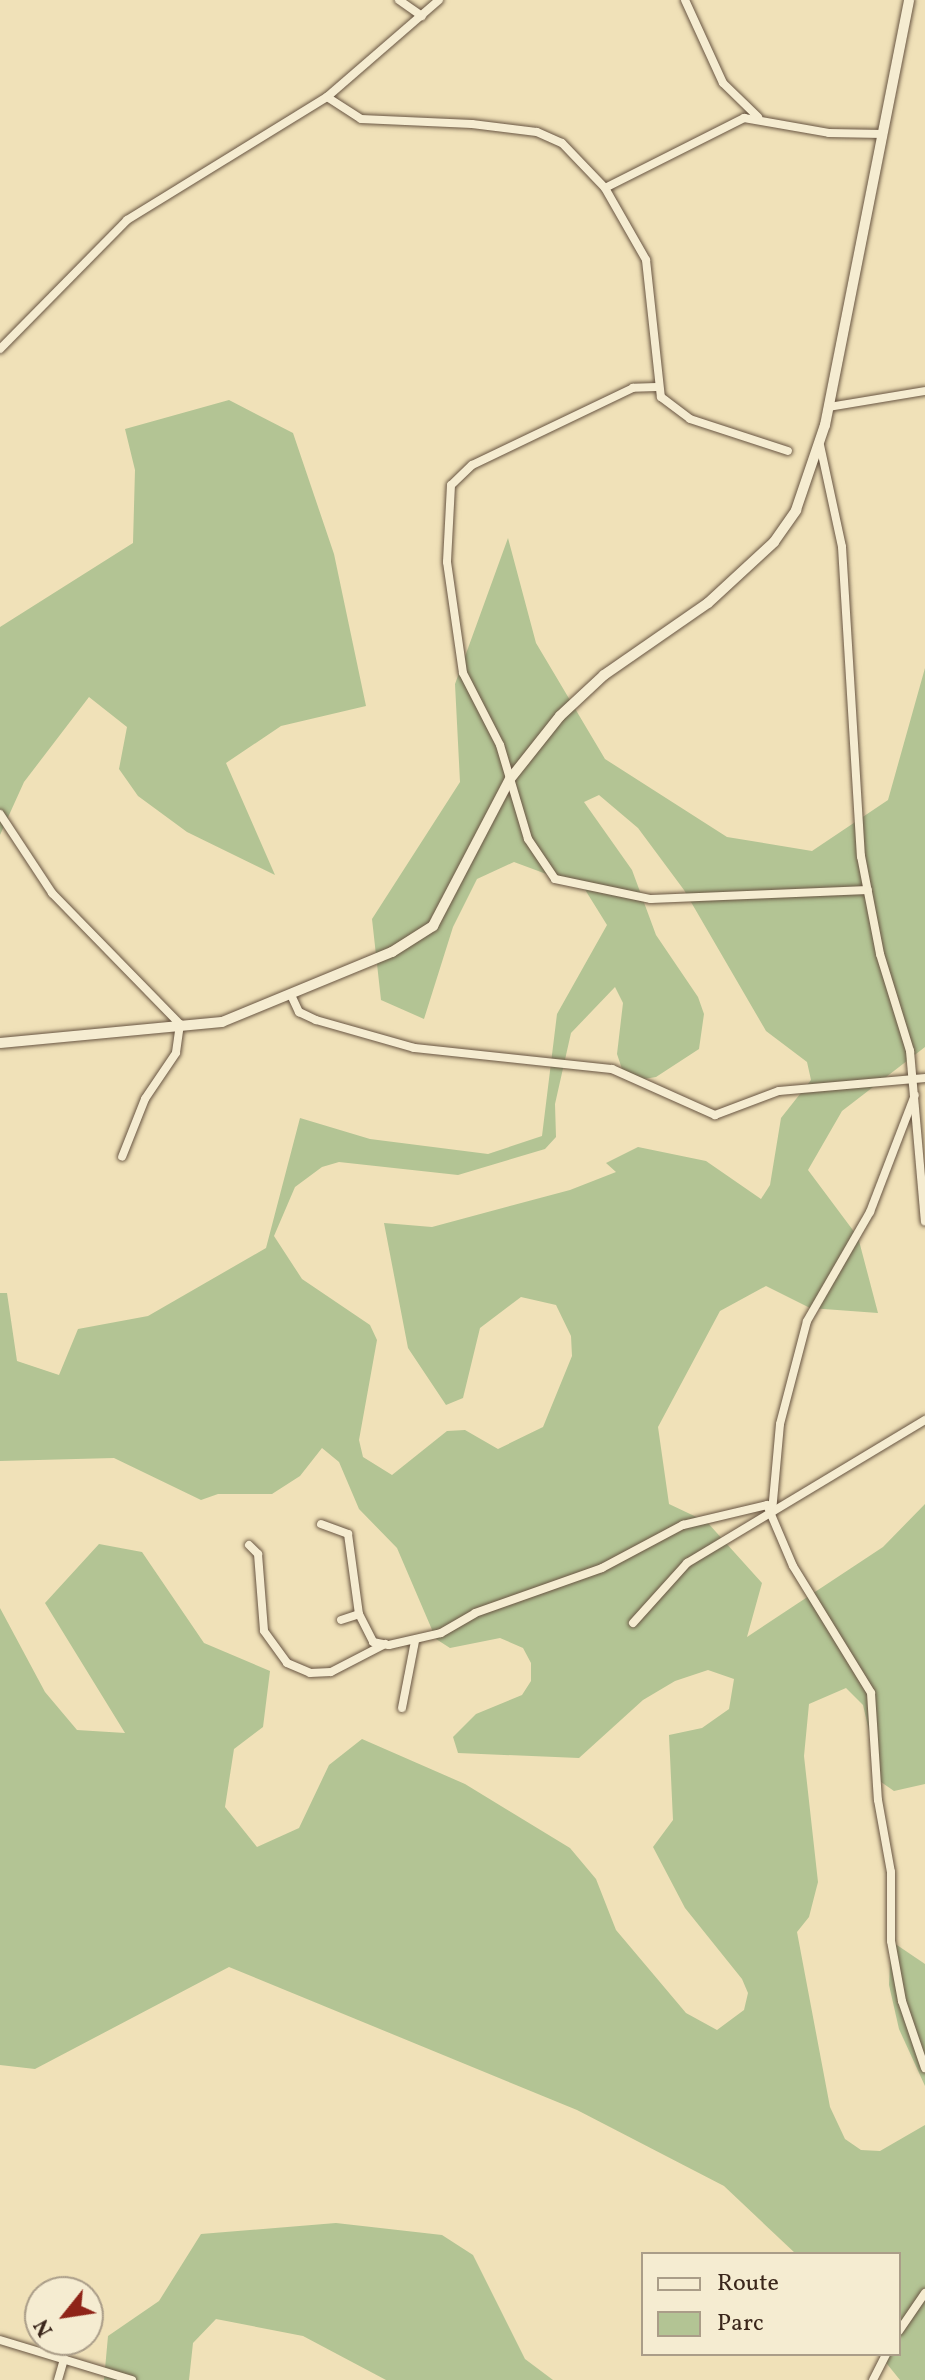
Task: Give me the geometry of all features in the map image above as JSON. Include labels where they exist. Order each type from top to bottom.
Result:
[{"type":"street","points":[[399,0],[422,16]]},
{"type":"street","points":[[0,349],[127,220],[327,97],[439,0]]},
{"type":"street","points":[[685,0],[723,83],[759,117]]},
{"type":"street","points":[[0,1043],[222,1022],[392,952],[433,926],[510,779],[588,688],[708,603],[774,542],[796,510],[820,445],[909,0]]},
{"type":"street","points":[[327,97],[361,119],[537,132],[562,143],[605,188],[651,273],[657,387],[668,406],[690,419],[788,451]]},
{"type":"street","points":[[605,188],[711,130],[759,117],[829,133],[883,134]]},
{"type":"street","points":[[657,387],[633,388],[472,465],[451,485],[447,574],[463,673],[510,779],[528,839],[555,879],[651,899],[868,890]]},
{"type":"street","points":[[829,407],[925,391]]},
{"type":"street","points":[[820,445],[842,547],[849,718],[868,890],[914,1080],[925,1221]]},
{"type":"street","points":[[0,814],[52,893],[180,1024]]},
{"type":"street","points":[[291,995],[299,1012],[316,1020],[386,1040],[612,1069],[715,1115],[779,1091],[925,1078]]},
{"type":"street","points":[[122,1157],[152,1086],[176,1053],[180,1024]]},
{"type":"street","points":[[771,1513],[780,1424],[807,1321],[870,1212],[916,1093]]},
{"type":"street","points":[[633,1623],[687,1563],[925,1420]]},
{"type":"street","points":[[321,1524],[348,1534],[359,1614],[373,1642],[389,1643],[415,1641],[602,1568],[683,1525],[761,1502],[771,1513],[793,1566],[871,1693],[878,1800],[891,1872],[891,1941],[902,2001],[925,2068]]},
{"type":"street","points":[[249,1545],[258,1554],[264,1631],[287,1663],[310,1673],[331,1672],[389,1643]]},
{"type":"street","points":[[341,1620],[359,1614]]},
{"type":"street","points":[[402,1708],[415,1641]]},
{"type":"street","points":[[901,2328],[925,2293]]},
{"type":"street","points":[[0,2340],[132,2380]]},
{"type":"street","points":[[873,2380],[885,2356]]},
{"type":"street","points":[[58,2380],[64,2359]]},
{"type":"green space","points":[[229,400],[293,433],[334,554],[366,706],[281,726],[226,763],[275,875],[187,832],[138,796],[119,769],[127,727],[89,697],[24,782],[0,835],[0,627],[133,543],[135,470],[125,429]]},
{"type":"green space","points":[[508,538],[536,643],[605,759],[727,837],[812,851],[888,800],[925,668],[925,1047],[842,1111],[808,1170],[858,1237],[878,1313],[810,1308],[766,1286],[720,1311],[658,1427],[669,1504],[707,1522],[762,1583],[747,1637],[883,1547],[925,1504],[925,1784],[894,1791],[881,1782],[863,1705],[846,1688],[809,1704],[804,1756],[818,1882],[809,1917],[797,1932],[830,2107],[845,2139],[861,2150],[880,2151],[925,2125],[925,2380],[900,2380],[881,2356],[901,2356],[901,2252],[794,2252],[724,2186],[577,2110],[229,1967],[35,2069],[0,2065],[0,1608],[45,1692],[77,1730],[125,1733],[45,1603],[99,1544],[142,1552],[204,1643],[270,1671],[263,1727],[234,1749],[225,1807],[257,1847],[299,1828],[329,1765],[362,1739],[465,1784],[570,1848],[596,1879],[616,1930],[686,2013],[717,2030],[744,2010],[748,1993],[742,1979],[685,1908],[653,1847],[673,1820],[669,1735],[702,1728],[729,1709],[734,1679],[708,1670],[675,1681],[643,1700],[579,1758],[458,1753],[453,1737],[476,1714],[522,1695],[531,1681],[531,1663],[523,1648],[500,1638],[450,1648],[436,1639],[397,1548],[359,1509],[339,1462],[322,1448],[300,1476],[272,1494],[218,1494],[201,1500],[114,1458],[0,1461],[0,1293],[7,1293],[17,1361],[59,1375],[78,1329],[148,1316],[266,1248],[300,1118],[370,1139],[488,1154],[542,1136],[557,1014],[607,925],[584,888],[514,862],[477,879],[453,927],[424,1019],[381,1000],[372,919],[460,782],[455,684]],"holes":[[[599,795],[638,828],[684,890],[766,1031],[807,1062],[811,1080],[781,1118],[770,1185],[761,1199],[706,1161],[638,1147],[606,1163],[616,1172],[570,1190],[432,1227],[384,1223],[408,1348],[446,1405],[463,1398],[480,1328],[521,1297],[556,1305],[571,1336],[572,1356],[543,1427],[498,1449],[465,1430],[447,1431],[392,1475],[363,1457],[359,1440],[377,1340],[370,1325],[302,1279],[274,1236],[295,1187],[322,1167],[339,1162],[458,1175],[545,1149],[556,1137],[555,1104],[571,1033],[615,987],[623,1003],[617,1054],[623,1072],[638,1080],[656,1077],[699,1049],[704,1014],[698,997],[656,935],[632,870],[584,802]]]},
{"type":"green space","points":[[891,1941],[925,1964],[925,2086],[899,2029],[889,1985]]},
{"type":"green space","points":[[336,2223],[442,2235],[473,2255],[525,2359],[553,2380],[386,2380],[303,2336],[216,2319],[193,2343],[189,2380],[104,2380],[108,2336],[159,2301],[201,2234]]}]
